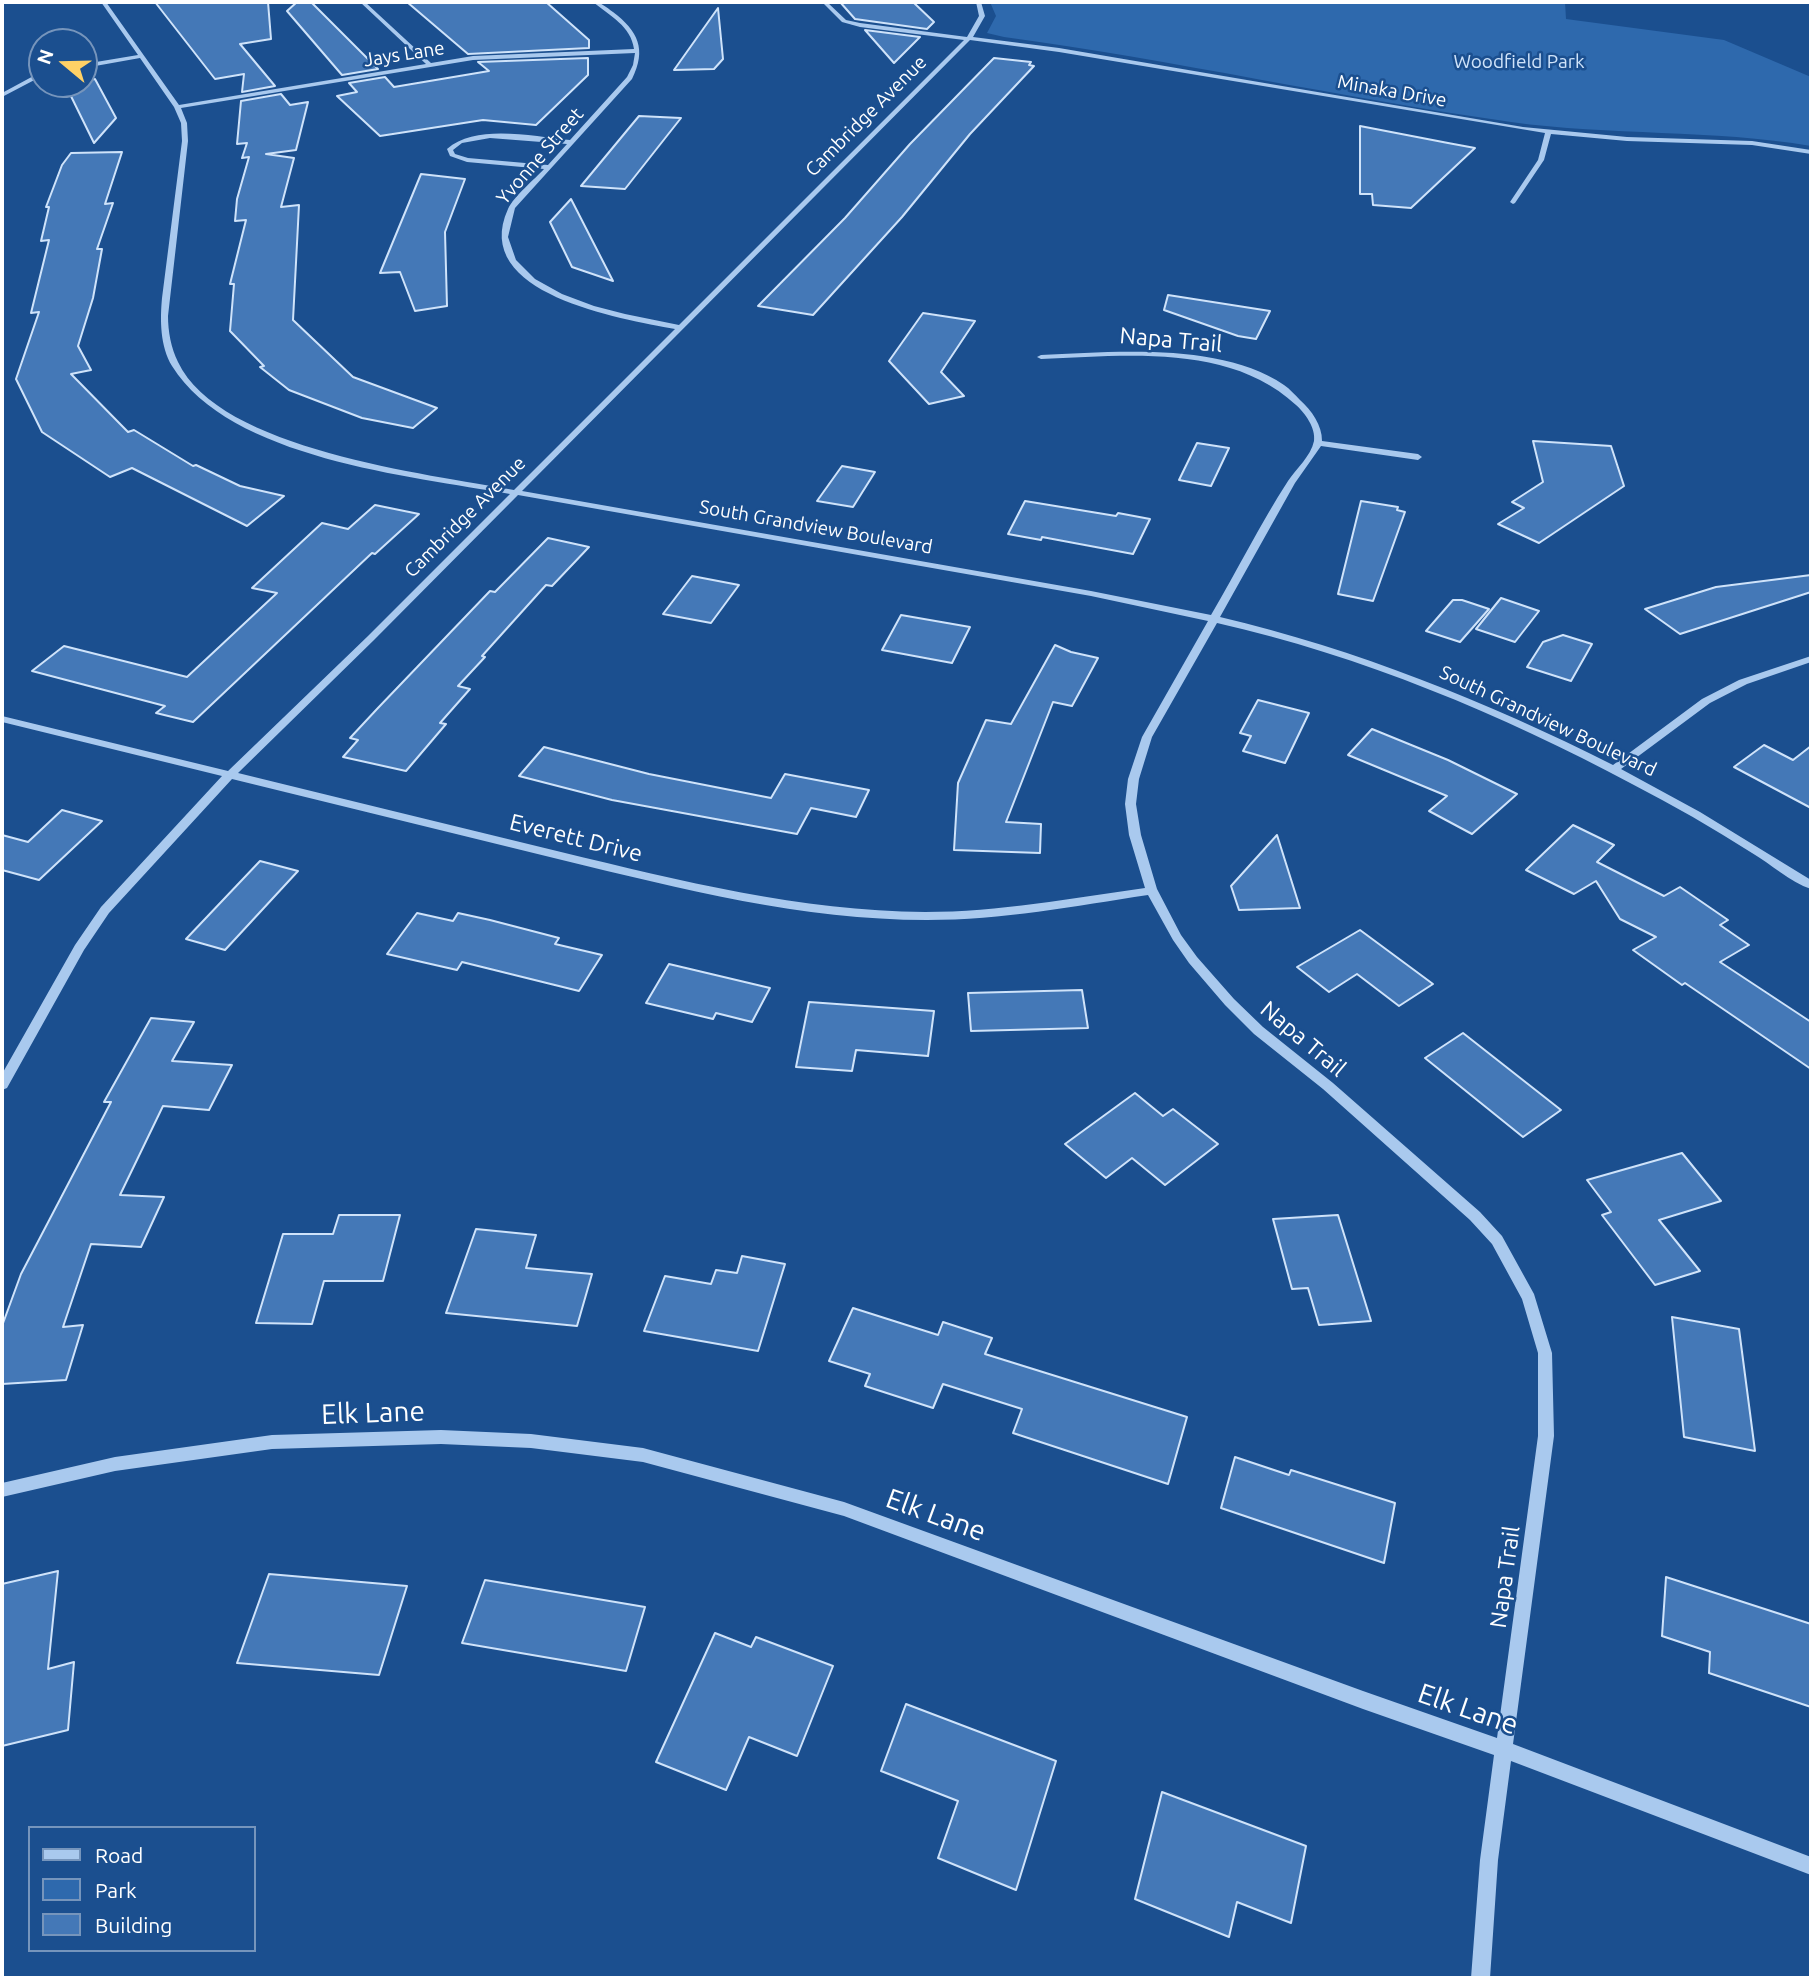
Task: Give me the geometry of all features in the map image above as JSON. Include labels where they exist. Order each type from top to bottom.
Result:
[{"type":"street","name":"South Grandview Boulevard","points":[[104,2],[177,107],[184,123],[185,141],[164,317],[169,351],[181,374],[201,395],[233,418],[298,447],[379,468],[1115,598],[1213,618],[1329,650],[1497,713],[1616,768],[1746,842],[1811,885]]},
{"type":"street","points":[[362,2],[430,65]]},
{"type":"street","points":[[596,2],[626,26],[634,36],[637,51]]},
{"type":"street","name":"Minaka Drive","points":[[824,2],[844,20],[860,25],[1059,50],[1548,132],[1626,139],[1762,145],[1811,152]]},
{"type":"street","name":"Cambridge Avenue","points":[[2,1085],[79,947],[105,910],[230,775],[969,38],[981,20],[979,2]]},
{"type":"street","points":[[923,32],[929,26]]},
{"type":"street","name":"Jays Lane","points":[[177,107],[430,65],[501,56],[637,51]]},
{"type":"street","name":"Yvonne Street","points":[[637,51],[636,67],[630,78],[512,208],[504,224],[504,243],[513,261],[545,288],[585,306],[638,320],[679,327]]},
{"type":"street","points":[[98,64],[142,56]]},
{"type":"street","points":[[13,80],[28,77]]},
{"type":"street","points":[[2,95],[28,81]]},
{"type":"street","points":[[1758,131],[1762,145]]},
{"type":"street","points":[[1513,202],[1541,160],[1548,132]]},
{"type":"street","points":[[549,167],[467,160],[452,155],[450,149],[464,139],[485,136],[571,142]]},
{"type":"street","name":"Napa Trail","points":[[1041,358],[1177,357],[1228,365],[1273,383],[1296,398],[1313,419],[1318,443],[1291,483],[1147,737],[1131,793],[1132,816],[1140,861],[1150,891],[1180,944],[1203,973],[1250,1023],[1346,1102],[1475,1216],[1497,1240],[1529,1297],[1545,1353],[1546,1436],[1489,1860],[1480,1978]]},
{"type":"street","points":[[1318,443],[1418,457]]},
{"type":"street","points":[[1616,768],[1706,701],[1743,682],[1811,659]]},
{"type":"street","name":"Everett Drive","points":[[2,719],[697,889],[802,908],[869,915],[948,915],[1002,912],[1150,891]]},
{"type":"street","name":"Elk Lane","points":[[2,1490],[115,1464],[272,1443],[441,1437],[531,1441],[643,1455],[844,1509],[1503,1749],[1811,1866]]},
{"type":"green space","name":"Woodfield Park","points":[[990,2],[1565,2],[1566,19],[1724,40],[1811,77],[1811,146],[1736,137],[1511,122],[1004,37],[987,33],[996,16]]},
{"type":"building","points":[[155,2],[268,2],[271,39],[240,44],[275,86],[242,92],[244,74],[215,79]]},
{"type":"building","points":[[297,2],[311,2],[378,69],[342,75],[287,11]]},
{"type":"building","points":[[407,2],[546,2],[589,40],[589,48],[468,54]]},
{"type":"building","points":[[840,2],[913,2],[934,22],[927,29],[855,19]]},
{"type":"building","points":[[718,8],[723,59],[714,69],[674,70]]},
{"type":"building","points":[[865,30],[920,37],[894,63]]},
{"type":"building","points":[[588,58],[588,75],[536,125],[483,120],[380,136],[337,96],[357,92],[349,83],[385,77],[394,87],[489,71],[478,62]]},
{"type":"building","points":[[994,58],[1031,62],[1029,65],[1034,66],[970,134],[902,217],[813,315],[758,306],[845,218],[910,144]]},
{"type":"building","points":[[98,85],[116,118],[94,143],[72,98],[98,98]]},
{"type":"building","points":[[281,94],[290,105],[308,102],[296,150],[266,154],[294,158],[281,207],[299,205],[293,320],[353,377],[437,408],[413,428],[362,418],[289,390],[260,367],[264,366],[230,331],[234,284],[230,284],[246,220],[235,221],[237,199],[249,157],[242,158],[247,143],[237,144],[241,101]]},
{"type":"building","points":[[639,116],[681,118],[625,189],[581,186]]},
{"type":"building","points":[[1360,126],[1475,148],[1411,208],[1373,205],[1372,194],[1360,194]]},
{"type":"building","points":[[122,152],[105,204],[113,203],[97,249],[102,249],[93,298],[78,346],[91,370],[71,374],[128,432],[134,430],[193,466],[240,486],[284,496],[247,526],[132,468],[110,477],[42,432],[16,379],[39,312],[31,313],[49,240],[41,241],[49,207],[46,207],[62,165],[71,153]]},
{"type":"building","points":[[421,174],[465,179],[445,232],[447,306],[415,311],[400,272],[380,273]]},
{"type":"building","points":[[571,199],[613,281],[572,267],[550,222]]},
{"type":"building","points":[[1168,295],[1270,311],[1256,339],[1238,336],[1164,310]]},
{"type":"building","points":[[923,313],[975,321],[941,372],[964,396],[929,404],[889,361]]},
{"type":"building","points":[[1533,441],[1611,446],[1624,486],[1539,543],[1498,524],[1524,508],[1512,502],[1543,482]]},
{"type":"building","points":[[1197,443],[1229,448],[1211,486],[1179,480]]},
{"type":"building","points":[[842,466],[875,472],[853,507],[817,501]]},
{"type":"building","points":[[1025,501],[1150,519],[1133,554],[1042,537],[1041,540],[1008,534]]},
{"type":"building","points":[[1361,501],[1398,507],[1397,510],[1405,512],[1373,601],[1338,594]]},
{"type":"building","points":[[375,505],[419,514],[375,554],[372,553],[193,722],[156,713],[165,706],[32,671],[64,646],[187,677],[277,593],[252,588],[322,523],[348,529]]},
{"type":"building","points":[[548,538],[589,547],[552,586],[546,585],[482,656],[485,657],[458,686],[470,689],[440,723],[446,724],[406,771],[343,757],[358,740],[350,738],[377,709],[490,591],[495,592]]},
{"type":"building","points":[[1811,575],[1811,592],[1680,634],[1645,609],[1716,587]]},
{"type":"building","points":[[692,576],[739,585],[711,623],[663,614]]},
{"type":"building","points":[[1501,598],[1539,611],[1515,642],[1476,629]]},
{"type":"building","points":[[1453,600],[1462,600],[1489,609],[1460,642],[1426,631]]},
{"type":"building","points":[[901,615],[970,627],[952,663],[882,650]]},
{"type":"building","points":[[1563,635],[1592,644],[1571,681],[1527,667],[1543,642]]},
{"type":"building","points":[[1055,645],[1098,658],[1072,706],[1053,702],[1006,822],[1041,824],[1040,853],[954,850],[958,783],[986,720],[1011,724]]},
{"type":"building","points":[[1258,700],[1309,713],[1285,763],[1243,751],[1251,736],[1240,733]]},
{"type":"building","points":[[1372,729],[1448,760],[1517,794],[1472,834],[1429,811],[1447,796],[1348,755]]},
{"type":"building","points":[[1764,745],[1793,760],[1811,746],[1811,808],[1734,767]]},
{"type":"building","points":[[544,747],[649,774],[771,798],[785,774],[869,790],[856,817],[811,808],[797,834],[612,800],[519,776]]},
{"type":"building","points":[[62,810],[102,821],[39,880],[2,870],[2,835],[28,842]]},
{"type":"building","points":[[1573,825],[1614,845],[1597,862],[1664,896],[1680,887],[1728,920],[1720,925],[1749,945],[1720,962],[1811,1022],[1811,1069],[1633,950],[1656,937],[1620,919],[1596,881],[1574,894],[1526,870]]},
{"type":"building","points":[[1277,835],[1300,908],[1239,910],[1231,886]]},
{"type":"building","points":[[260,861],[298,871],[225,950],[186,939]]},
{"type":"building","points":[[417,913],[453,921],[458,913],[490,920],[559,938],[555,944],[602,955],[579,991],[462,962],[457,970],[387,954]]},
{"type":"building","points":[[1360,930],[1433,984],[1399,1006],[1357,974],[1329,992],[1297,967]]},
{"type":"building","points":[[669,964],[770,988],[752,1022],[716,1013],[713,1019],[646,1003]]},
{"type":"building","points":[[1082,990],[1088,1028],[971,1031],[968,993]]},
{"type":"building","points":[[809,1002],[934,1011],[928,1056],[856,1050],[852,1071],[796,1067]]},
{"type":"building","points":[[151,1018],[194,1022],[172,1061],[232,1065],[209,1110],[163,1106],[120,1195],[164,1197],[141,1247],[91,1244],[63,1327],[83,1325],[66,1380],[2,1384],[2,1326],[21,1274],[111,1102],[104,1102]]},
{"type":"building","points":[[1463,1033],[1561,1110],[1523,1137],[1425,1058]]},
{"type":"building","points":[[1135,1093],[1163,1116],[1173,1109],[1218,1144],[1165,1185],[1132,1158],[1106,1178],[1065,1144]]},
{"type":"building","points":[[1682,1153],[1721,1201],[1659,1220],[1700,1271],[1655,1285],[1602,1215],[1611,1212],[1587,1180]]},
{"type":"building","points":[[339,1215],[400,1215],[383,1281],[324,1281],[312,1324],[256,1323],[283,1234],[333,1234]]},
{"type":"building","points":[[1338,1215],[1371,1321],[1319,1325],[1308,1288],[1292,1289],[1273,1219]]},
{"type":"building","points":[[476,1229],[536,1235],[526,1268],[592,1274],[577,1326],[446,1313]]},
{"type":"building","points":[[742,1256],[785,1264],[758,1351],[644,1331],[665,1276],[711,1284],[716,1270],[737,1273]]},
{"type":"building","points":[[853,1308],[938,1335],[943,1322],[992,1338],[985,1354],[1187,1417],[1168,1484],[1013,1433],[1022,1409],[943,1384],[933,1408],[865,1386],[870,1374],[829,1361]]},
{"type":"building","points":[[1672,1317],[1739,1329],[1755,1451],[1684,1437]]},
{"type":"building","points":[[1235,1457],[1289,1475],[1291,1470],[1395,1503],[1384,1563],[1221,1508]]},
{"type":"building","points":[[58,1571],[48,1669],[74,1662],[68,1730],[2,1746],[2,1584]]},
{"type":"building","points":[[269,1574],[407,1586],[379,1675],[237,1663]]},
{"type":"building","points":[[1666,1577],[1811,1624],[1811,1707],[1709,1673],[1710,1652],[1662,1636]]},
{"type":"building","points":[[485,1580],[645,1607],[626,1671],[462,1643]]},
{"type":"building","points":[[715,1633],[751,1647],[756,1637],[833,1666],[797,1756],[749,1737],[726,1790],[656,1762]]},
{"type":"building","points":[[906,1704],[1056,1761],[1016,1890],[938,1858],[958,1801],[881,1771]]},
{"type":"building","points":[[1162,1792],[1306,1846],[1291,1923],[1237,1902],[1229,1937],[1135,1899]]}]
